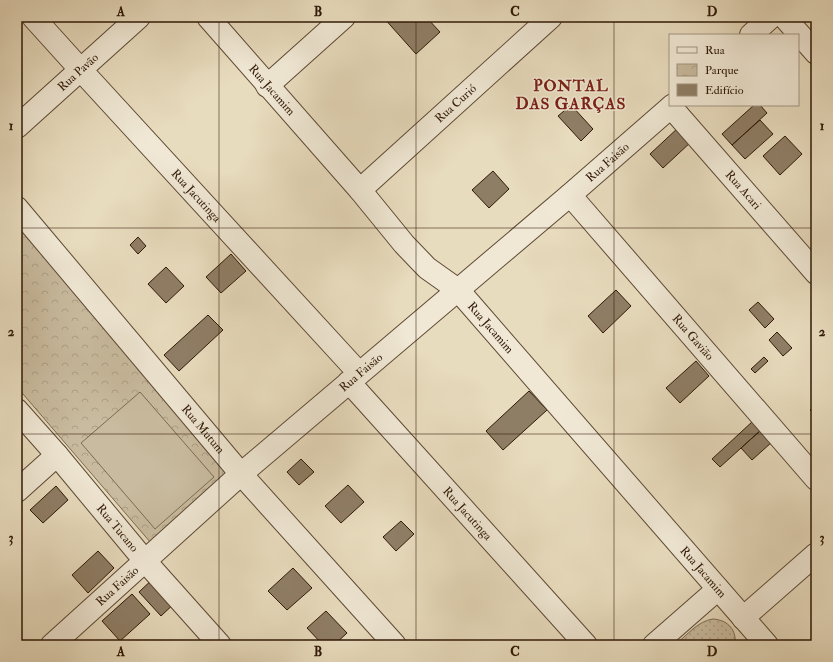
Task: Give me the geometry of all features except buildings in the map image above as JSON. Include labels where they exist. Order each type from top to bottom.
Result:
[{"type":"street","name":"Rua Jacutinga","points":[[33,17],[354,378],[586,645]]},
{"type":"street","name":"Rua Pavão","points":[[17,127],[139,17]]},
{"type":"street","name":"Rua Jacamim","points":[[208,17],[267,86],[360,190],[404,244],[427,268],[458,290],[764,644]]},
{"type":"street","points":[[267,86],[344,17]]},
{"type":"street","name":"Rua Curió","points":[[360,190],[551,17]]},
{"type":"street","points":[[752,34],[771,17]]},
{"type":"street","points":[[784,17],[816,53]]},
{"type":"street","name":"Rua Faisão","points":[[52,645],[241,474],[570,195],[672,106]]},
{"type":"street","name":"Rua Acari","points":[[672,106],[816,273]]},
{"type":"street","name":"Rua Gavião","points":[[570,195],[816,479]]},
{"type":"street","name":"Rua Mutum","points":[[17,208],[241,474],[395,645]]},
{"type":"street","name":"Rua Tucano","points":[[17,410],[57,455],[145,561],[220,645]]},
{"type":"street","points":[[17,491],[57,455]]},
{"type":"street","points":[[743,618],[816,554]]},
{"type":"street","points":[[654,645],[718,589]]},
{"type":"green space","points":[[17,225],[229,476],[151,543],[17,387]]},
{"type":"green space","points":[[140,392],[214,477],[155,529],[81,443]]},
{"type":"green space","points":[[713,619],[723,621],[733,630],[735,635],[735,645],[675,645],[702,622]]},
{"type":"district","name":"PONTAL DAS GARÇAS","points":[[571,95]]}]
